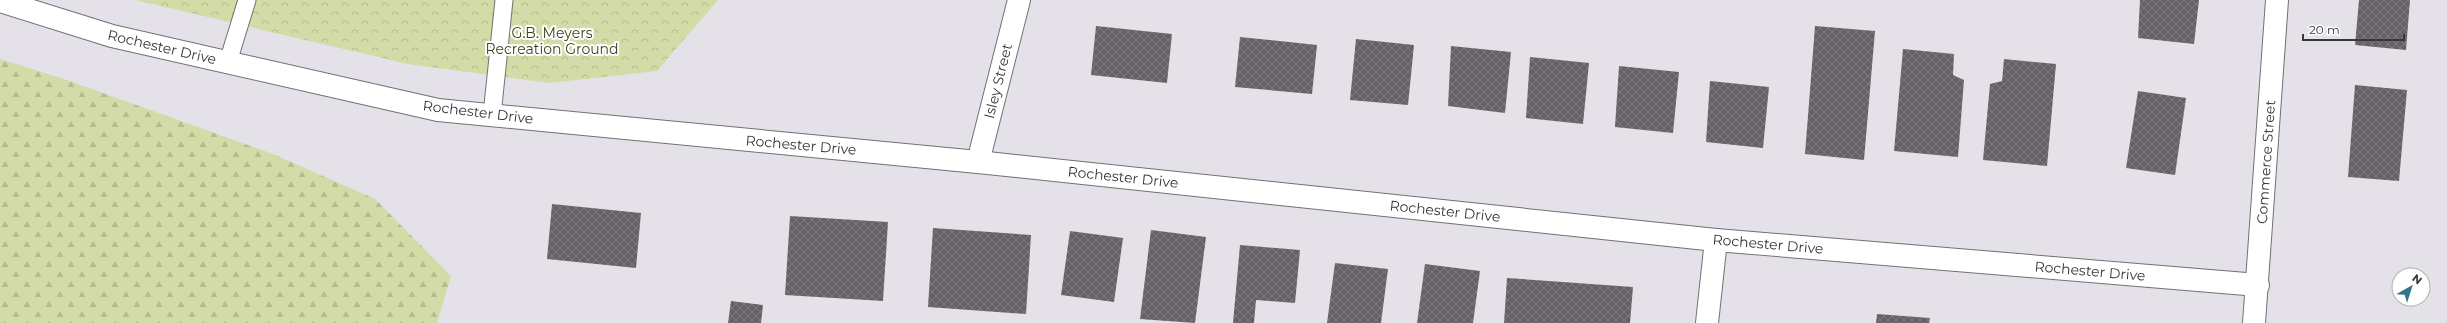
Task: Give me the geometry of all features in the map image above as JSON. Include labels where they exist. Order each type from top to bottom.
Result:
[{"type":"street","name":"Isley Street","points":[[978,162],[1019,0]]},
{"type":"street","name":"Commerce Street","points":[[2254,323],[2258,285],[2277,0]]},
{"type":"street","name":"Rochester Drive","points":[[0,1],[112,36],[438,110],[978,162],[1716,240],[2258,285]]},
{"type":"street","points":[[1707,323],[1716,240]]},
{"type":"lane","points":[[228,62],[247,0]]},
{"type":"lane","points":[[492,115],[504,0]]},
{"type":"green space","name":"G.B. Meyers Recreation Ground","points":[[135,0],[718,0],[657,71],[549,83],[408,64]]},
{"type":"green space","points":[[0,59],[64,79],[273,154],[375,199],[451,276],[437,323],[0,323]]},
{"type":"building","points":[[2140,0],[2199,0],[2194,44],[2138,38]]},
{"type":"building","points":[[2359,0],[2410,0],[2406,50],[2355,45]]},
{"type":"building","points":[[1096,26],[1172,34],[1167,83],[1091,75]]},
{"type":"building","points":[[1815,26],[1875,31],[1864,160],[1805,154]]},
{"type":"building","points":[[1240,37],[1317,45],[1312,94],[1235,87]]},
{"type":"building","points":[[1356,39],[1414,45],[1408,105],[1350,100]]},
{"type":"building","points":[[1451,46],[1511,52],[1505,113],[1448,106]]},
{"type":"building","points":[[1903,49],[1954,54],[1953,75],[1964,80],[1958,157],[1894,151]]},
{"type":"building","points":[[1530,57],[1589,63],[1583,124],[1526,118]]},
{"type":"building","points":[[2004,59],[2056,64],[2047,166],[1983,160],[1990,84],[2002,81]]},
{"type":"building","points":[[1619,66],[1679,72],[1673,133],[1615,127]]},
{"type":"building","points":[[1710,81],[1769,87],[1763,148],[1706,142]]},
{"type":"building","points":[[2355,85],[2407,90],[2399,181],[2348,177]]},
{"type":"building","points":[[2138,91],[2186,98],[2175,175],[2126,168]]},
{"type":"building","points":[[552,204],[641,213],[636,268],[547,259]]},
{"type":"building","points":[[790,216],[888,222],[883,301],[785,295]]},
{"type":"building","points":[[933,228],[1031,235],[1026,314],[928,307]]},
{"type":"building","points":[[1151,230],[1206,237],[1195,323],[1140,319]]},
{"type":"building","points":[[1070,231],[1123,238],[1114,302],[1061,295]]},
{"type":"building","points":[[1240,245],[1300,250],[1295,303],[1256,300],[1254,323],[1233,323]]},
{"type":"building","points":[[1335,263],[1388,269],[1381,323],[1327,323]]},
{"type":"building","points":[[1425,264],[1480,271],[1473,323],[1417,323]]},
{"type":"building","points":[[1507,278],[1633,287],[1630,323],[1504,323]]},
{"type":"building","points":[[731,301],[763,305],[761,323],[728,323]]},
{"type":"building","points":[[1877,314],[1930,318],[1929,323],[1876,323]]}]
